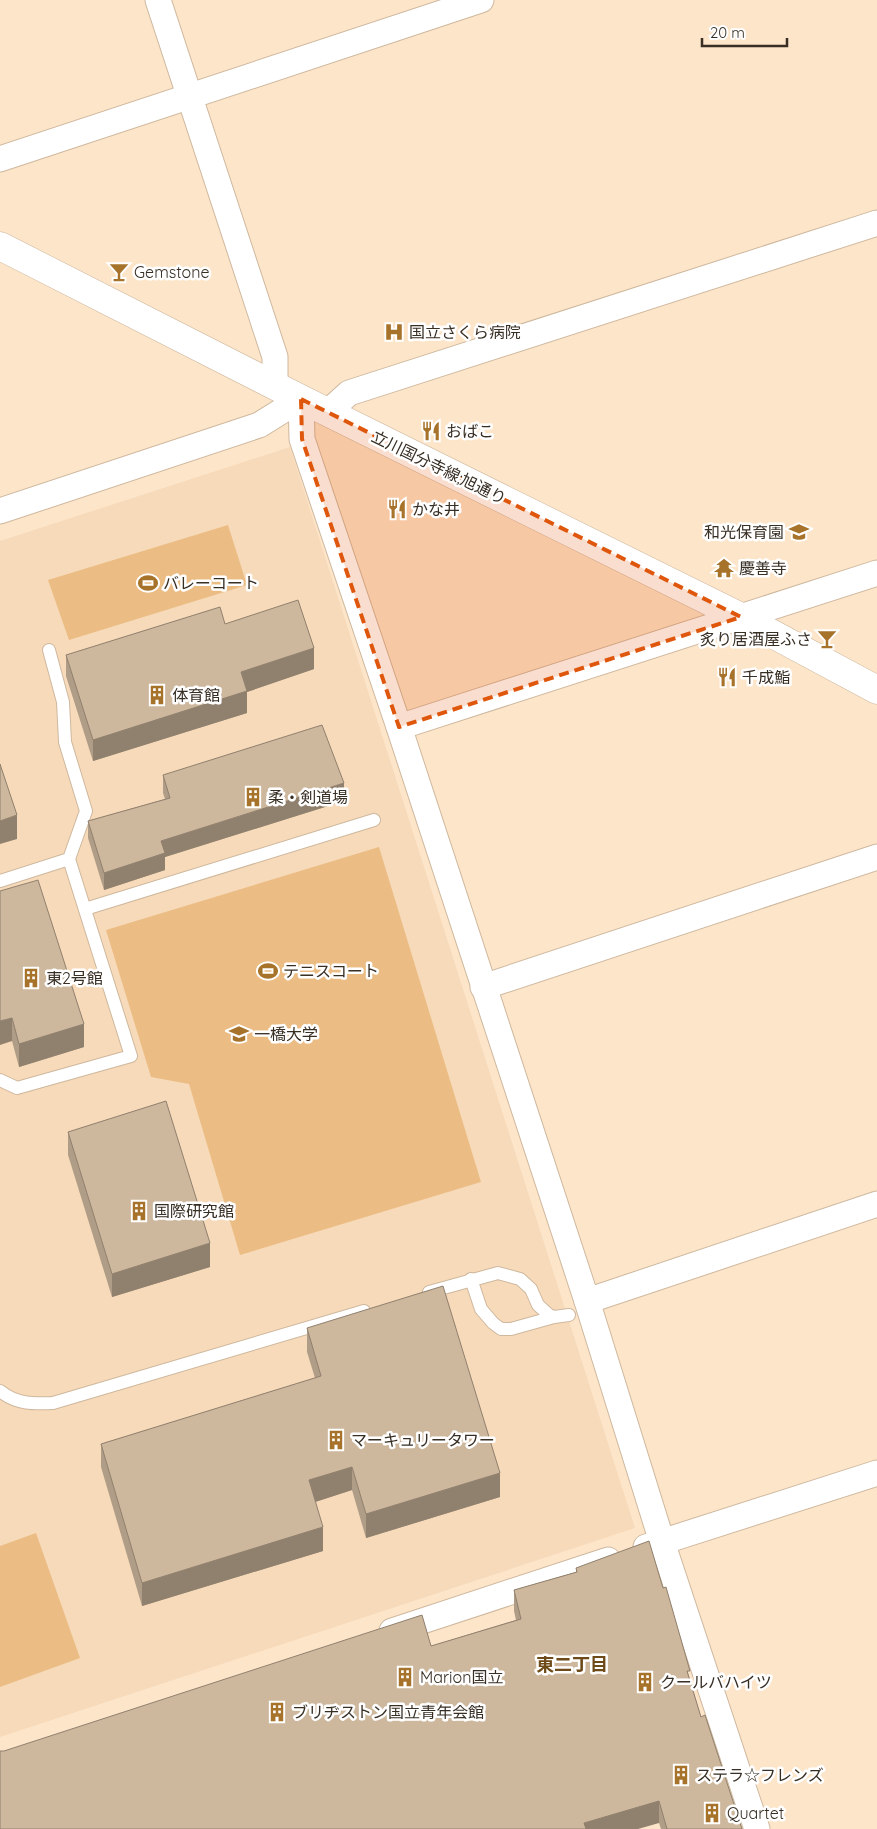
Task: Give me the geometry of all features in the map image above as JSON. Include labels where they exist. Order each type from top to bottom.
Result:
[{"type":"main road","name":"立川国分寺線;旭通り","points":[[0,246],[275,386],[741,617],[877,690]]},
{"type":"street","points":[[158,0],[275,357],[275,386]]},
{"type":"street","points":[[0,159],[481,0]]},
{"type":"street","points":[[328,412],[348,393],[877,223]]},
{"type":"street","points":[[0,511],[259,425],[301,399]]},
{"type":"street","points":[[301,399],[302,439],[399,727],[483,987],[578,1308],[662,1542],[757,1829]]},
{"type":"street","points":[[399,727],[877,573]]},
{"type":"street","points":[[483,987],[877,856]]},
{"type":"street","points":[[578,1308],[877,1204]]},
{"type":"street","points":[[369,1638],[877,1473]]},
{"type":"lane","points":[[0,1080],[17,1088],[132,1056],[69,859],[86,811],[65,742],[63,702],[49,650]]},
{"type":"lane","points":[[85,909],[374,820]]},
{"type":"lane","points":[[0,881],[69,859]]},
{"type":"lane","points":[[414,1296],[498,1273],[520,1279],[531,1289],[538,1305],[543,1311],[554,1317]]},
{"type":"lane","points":[[471,1279],[481,1309],[501,1329],[511,1330],[578,1308]]},
{"type":"lane","points":[[0,1391],[7,1397],[24,1403],[53,1403],[376,1307]]},
{"type":"highlighted area","points":[[301,399],[741,617],[399,727],[302,439]]},
{"type":"shaded area","name":"一橋大学","points":[[290,447],[635,1528],[0,1737],[0,541]]},
{"type":"shaded area","name":"バレーコート","points":[[228,525],[247,585],[69,640],[48,580]]},
{"type":"shaded area","points":[[379,847],[481,1182],[240,1255],[189,1084],[151,1077],[106,930]]},
{"type":"shaded area","points":[[36,1533],[80,1658],[0,1687],[0,1546]]},
{"type":"building","points":[[298,600],[314,648],[241,672],[247,691],[93,740],[66,655],[220,607],[225,624]]},
{"type":"building","points":[[322,725],[344,783],[161,841],[165,853],[104,873],[88,821],[170,798],[163,775]]},
{"type":"building","points":[[0,764],[17,815],[0,821]]},
{"type":"building","name":"東2号館","points":[[38,880],[84,1024],[19,1044],[12,1018],[0,1021],[0,891]]},
{"type":"building","name":"国際研究館","points":[[166,1101],[210,1243],[112,1274],[68,1132]]},
{"type":"building","name":"マーキュリータワー","points":[[443,1286],[500,1473],[366,1514],[352,1467],[309,1480],[323,1527],[142,1583],[101,1444],[321,1376],[307,1328]]},
{"type":"building","points":[[649,1541],[663,1588],[666,1587],[690,1671],[687,1671],[701,1717],[705,1715],[742,1829],[667,1829],[659,1801],[584,1823],[586,1829],[0,1829],[0,1751],[422,1615],[431,1646],[521,1619],[514,1590],[577,1572],[576,1568]]},
{"type":"place","name":"Gemstone","points":[[119,272]]},
{"type":"place","name":"国立さくら病院","points":[[394,332]]},
{"type":"place","name":"おばこ","points":[[431,431]]},
{"type":"place","name":"かな井","points":[[397,509]]},
{"type":"place","name":"和光保育園","points":[[799,532]]},
{"type":"place","name":"慶善寺","points":[[724,568]]},
{"type":"place","name":"バレーコート","points":[[148,583]]},
{"type":"place","name":"炙り居酒屋ふさ","points":[[827,639]]},
{"type":"place","name":"千成鮨","points":[[727,677]]},
{"type":"place","name":"体育館","points":[[157,695]]},
{"type":"place","name":"柔・剣道場","points":[[253,797]]},
{"type":"place","name":"テニスコート","points":[[268,971]]},
{"type":"place","name":"東2号館","points":[[31,978]]},
{"type":"place","name":"一橋大学","points":[[239,1034]]},
{"type":"place","name":"国際研究館","points":[[139,1211]]},
{"type":"place","name":"マーキュリータワー","points":[[336,1440]]},
{"type":"place","name":"Marion国立","points":[[405,1677]]},
{"type":"place","name":"クールバハイツ","points":[[645,1682]]},
{"type":"place","name":"ブリヂストン国立青年会館","points":[[277,1712]]},
{"type":"place","name":"ステラ☆フレンズ","points":[[681,1775]]},
{"type":"place","name":"Quartet","points":[[712,1813]]},
{"type":"district","name":"東二丁目","points":[[572,1664]]}]
